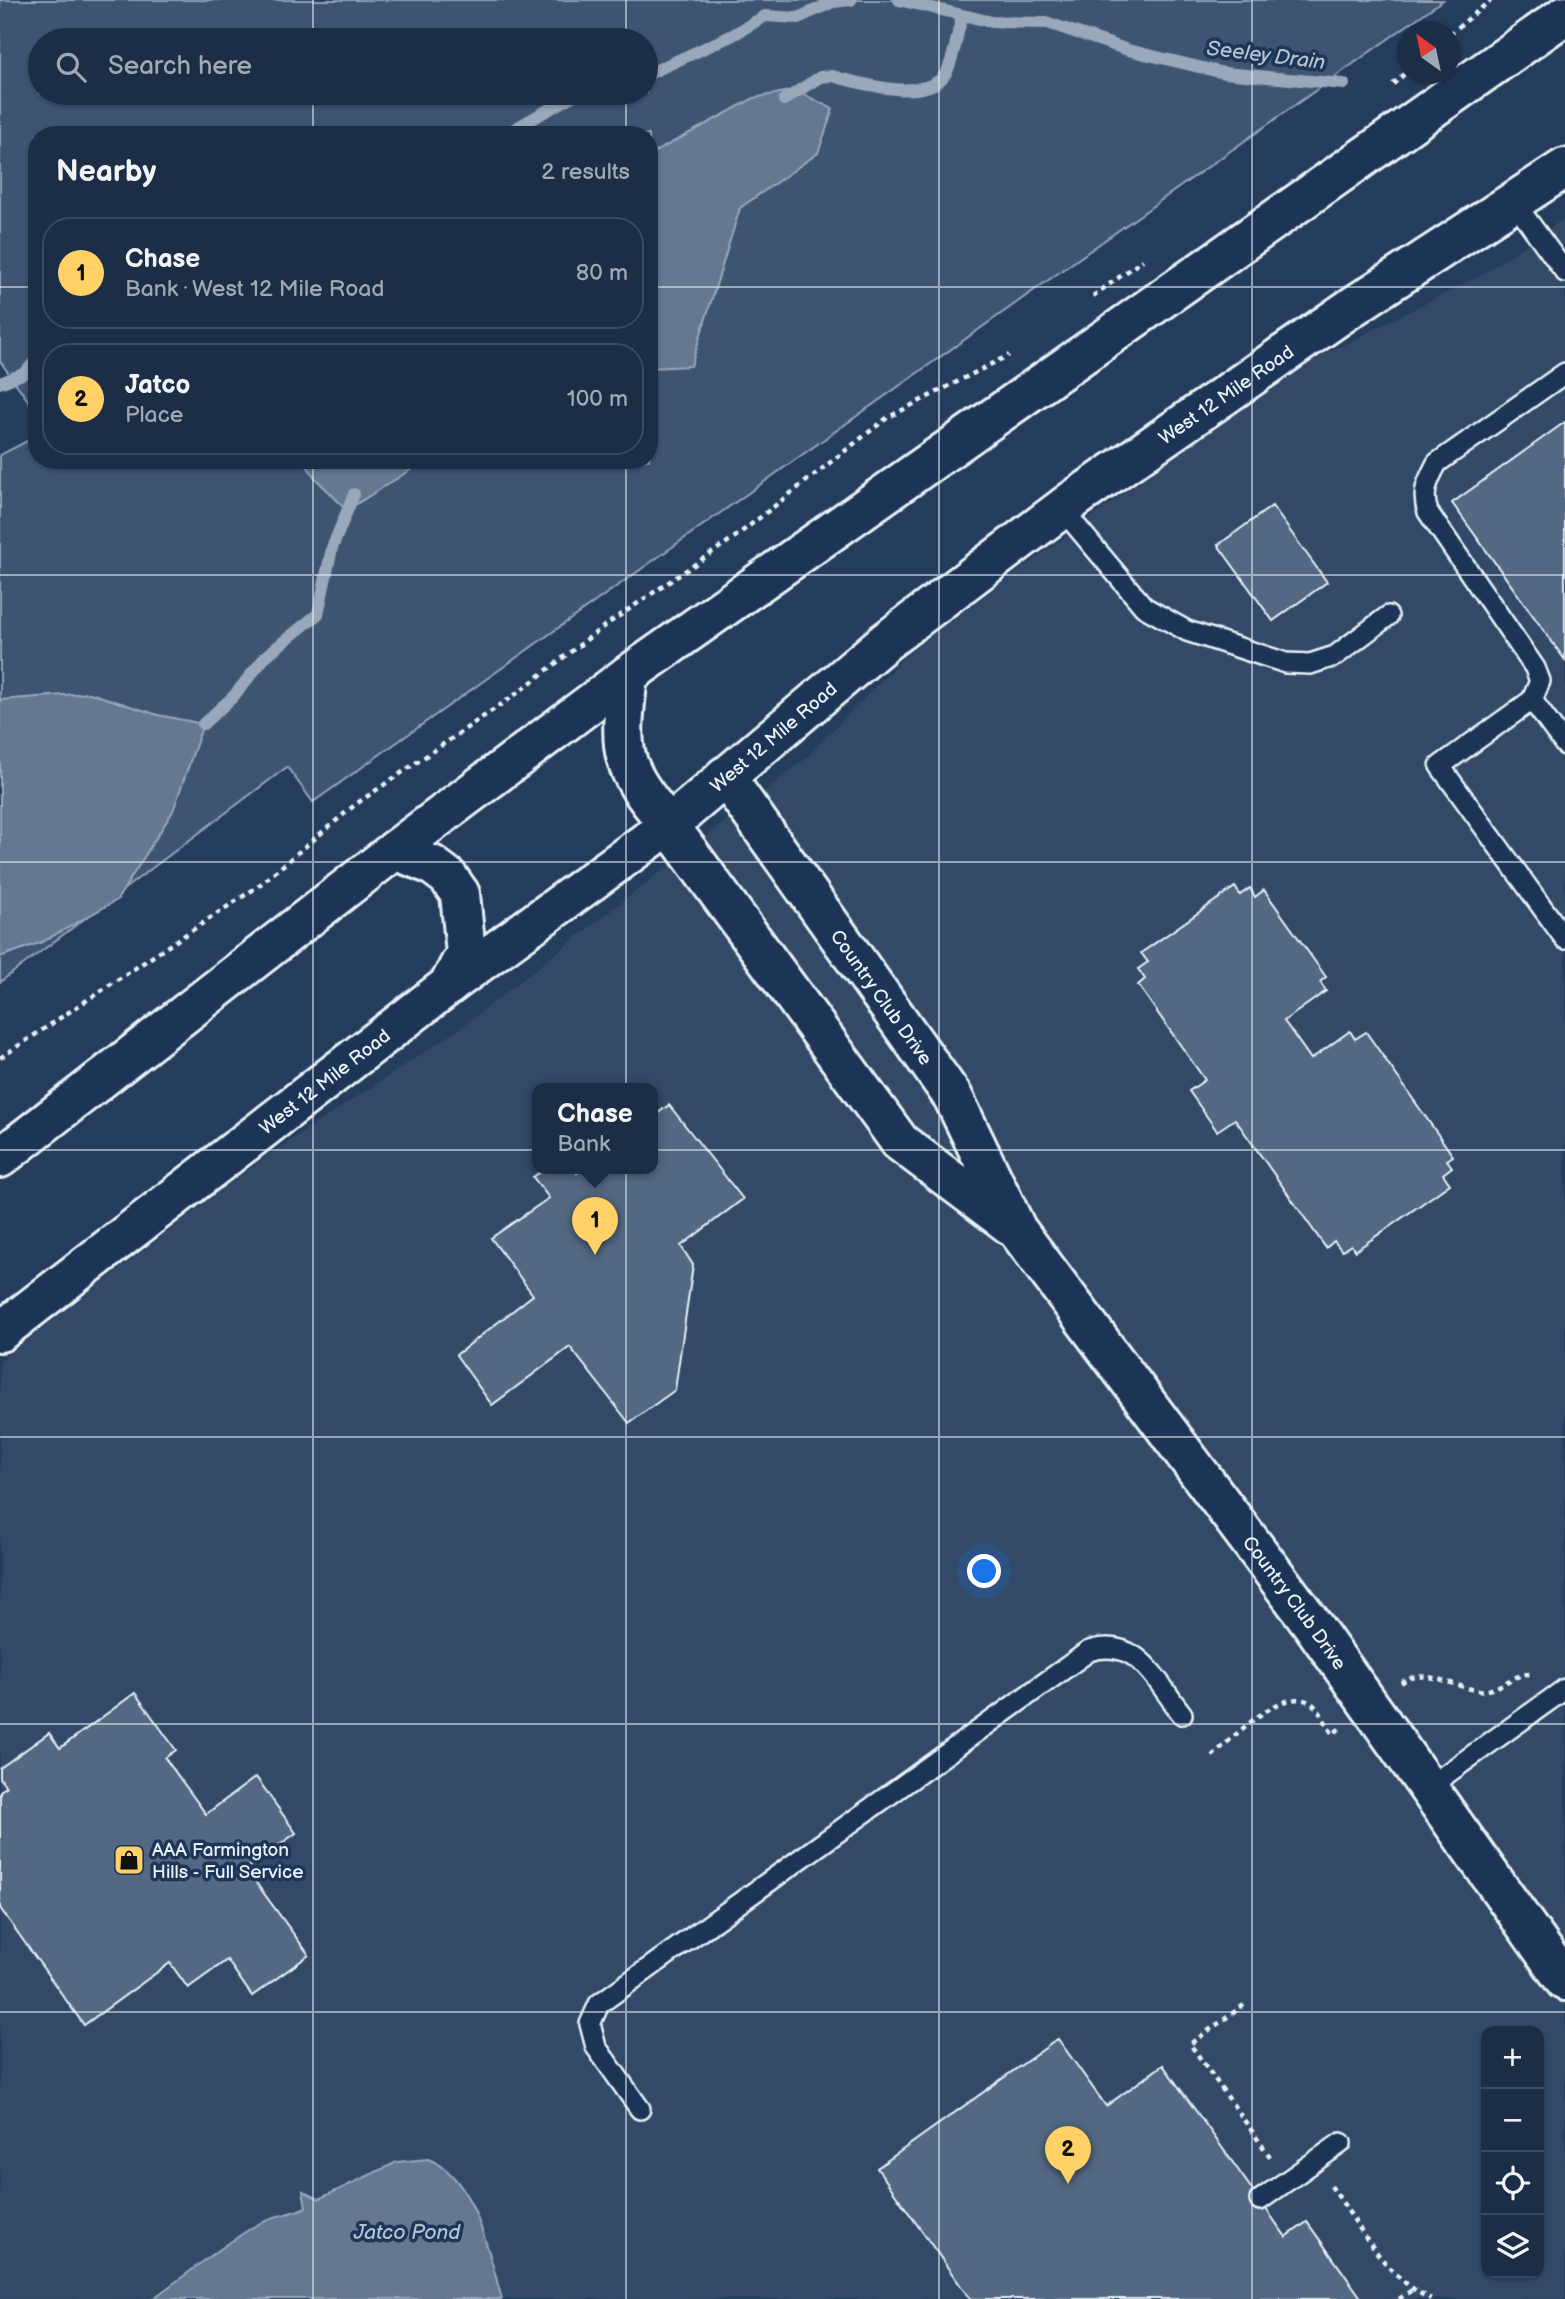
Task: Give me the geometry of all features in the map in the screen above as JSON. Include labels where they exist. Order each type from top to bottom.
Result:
[{"type":"main road","points":[[0,1158],[395,850],[628,676],[1565,15]]},
{"type":"main road","name":"West 12 Mile Road","points":[[0,1332],[449,985],[669,825],[885,642],[1062,509],[1352,307],[1565,168]]},
{"type":"main road","name":"Country Club Drive","points":[[628,676],[622,724],[625,762],[641,792],[669,825],[900,1142],[1017,1230]]},
{"type":"main road","name":"Country Club Drive","points":[[725,776],[953,1097],[1017,1230],[1309,1620],[1565,1981]]},
{"type":"main road","points":[[395,850],[432,865],[448,877],[460,894],[466,953],[449,985]]},
{"type":"lane","points":[[1514,202],[1565,272]]},
{"type":"lane","points":[[1565,373],[1437,463],[1426,484],[1424,501],[1428,512],[1535,668],[1540,681],[1532,700],[1440,766],[1565,939]]},
{"type":"lane","points":[[1062,509],[1144,607],[1187,631],[1286,663],[1310,664],[1335,656],[1388,616]]},
{"type":"lane","points":[[1532,700],[1565,745]]},
{"type":"lane","points":[[640,2109],[596,2047],[590,2024],[600,2004],[622,1987],[1088,1651],[1107,1645],[1124,1648],[1140,1661],[1182,1714]]},
{"type":"lane","points":[[1427,1788],[1565,1689]]},
{"type":"lane","points":[[1260,2200],[1341,2143]]},
{"type":"path","points":[[1460,26],[1492,0]]},
{"type":"path","points":[[1383,93],[1397,81]]},
{"type":"path","points":[[1084,303],[1149,256]]},
{"type":"path","points":[[0,1058],[257,887],[356,804],[512,697],[603,627],[735,537],[887,418],[1014,352]]},
{"type":"path","points":[[1397,1687],[1409,1677],[1420,1675],[1478,1691],[1494,1690],[1516,1675],[1531,1673],[1543,1676]]},
{"type":"path","points":[[1212,1756],[1270,1707],[1288,1699],[1300,1699],[1319,1710],[1333,1734],[1341,1728]]},
{"type":"path","points":[[1244,2005],[1190,2044],[1287,2181]]},
{"type":"path","points":[[1314,2162],[1394,2274],[1412,2290],[1431,2299]]},
{"type":"path","points":[[1399,2299],[1412,2290]]},
{"type":"shaded area","points":[[0,0],[1443,0],[1413,21],[1397,21],[1397,33],[313,802],[287,767],[0,982],[0,455],[28,441],[28,469],[658,469],[658,126],[28,126],[28,400],[0,361]]},
{"type":"shaded area","points":[[1565,218],[1565,2299],[0,2299],[0,1361],[261,1160],[455,1032],[804,760],[902,659],[929,637],[1255,397],[1321,356],[1480,276]]},
{"type":"water","points":[[795,90],[833,109],[818,153],[740,208],[691,366],[658,368],[658,150],[754,98]]},
{"type":"water","points":[[309,469],[412,469],[347,510]]},
{"type":"water","points":[[90,693],[158,715],[203,724],[173,811],[117,900],[42,942],[0,957],[0,700]]},
{"type":"water","name":"Jatco Pond","points":[[428,2159],[444,2168],[458,2182],[469,2199],[485,2240],[502,2299],[152,2299],[246,2231],[272,2218],[306,2207],[303,2191],[319,2199],[397,2162]]},
{"type":"building","points":[[1565,422],[1565,660],[1452,503]]},
{"type":"building","points":[[1272,506],[1327,582],[1273,621],[1218,545]]},
{"type":"building","points":[[1235,887],[1240,895],[1250,888],[1255,897],[1264,890],[1326,977],[1320,982],[1326,991],[1284,1021],[1311,1059],[1350,1031],[1355,1039],[1366,1032],[1453,1156],[1447,1160],[1452,1167],[1443,1174],[1450,1184],[1355,1251],[1351,1245],[1342,1251],[1334,1241],[1326,1248],[1235,1119],[1217,1131],[1189,1091],[1205,1080],[1138,985],[1145,979],[1138,969],[1148,962],[1141,953]]},
{"type":"building","points":[[669,1105],[743,1199],[681,1246],[693,1265],[675,1390],[629,1423],[570,1347],[492,1405],[456,1355],[533,1295],[491,1238],[549,1198],[533,1177],[538,1174],[658,1174],[658,1113]]},
{"type":"building","name":"AAA Farmington Hills - Full Service","points":[[135,1693],[176,1750],[165,1758],[206,1814],[256,1777],[296,1833],[246,1869],[309,1955],[252,1996],[227,1960],[188,1988],[170,1963],[84,2025],[0,1908],[0,1791],[6,1787],[0,1778],[0,1768],[49,1733],[60,1748]]},
{"type":"building","points":[[1058,2039],[1106,2106],[1163,2065],[1286,2237],[1307,2222],[1362,2299],[970,2299],[877,2168]]},
{"type":"waterway","points":[[658,69],[733,35],[765,16],[798,18],[833,2],[851,0]]},
{"type":"waterway","name":"Seeley Drain","points":[[899,0],[992,22],[1048,23],[1128,50],[1224,73],[1344,84]]},
{"type":"waterway","points":[[784,100],[820,77],[832,76],[894,89],[927,87],[940,80],[948,69],[962,17]]},
{"type":"waterway","points":[[520,126],[556,105]]},
{"type":"waterway","points":[[0,383],[28,370]]},
{"type":"waterway","points":[[203,724],[233,697],[267,655],[318,614],[332,548],[354,494]]},
{"type":"place","name":"Chase","points":[[595,1255]]},
{"type":"place","name":"AAA Farmington Hills - Full Service","points":[[129,1860]]},
{"type":"place","name":"Jatco","points":[[1068,2184]]}]
